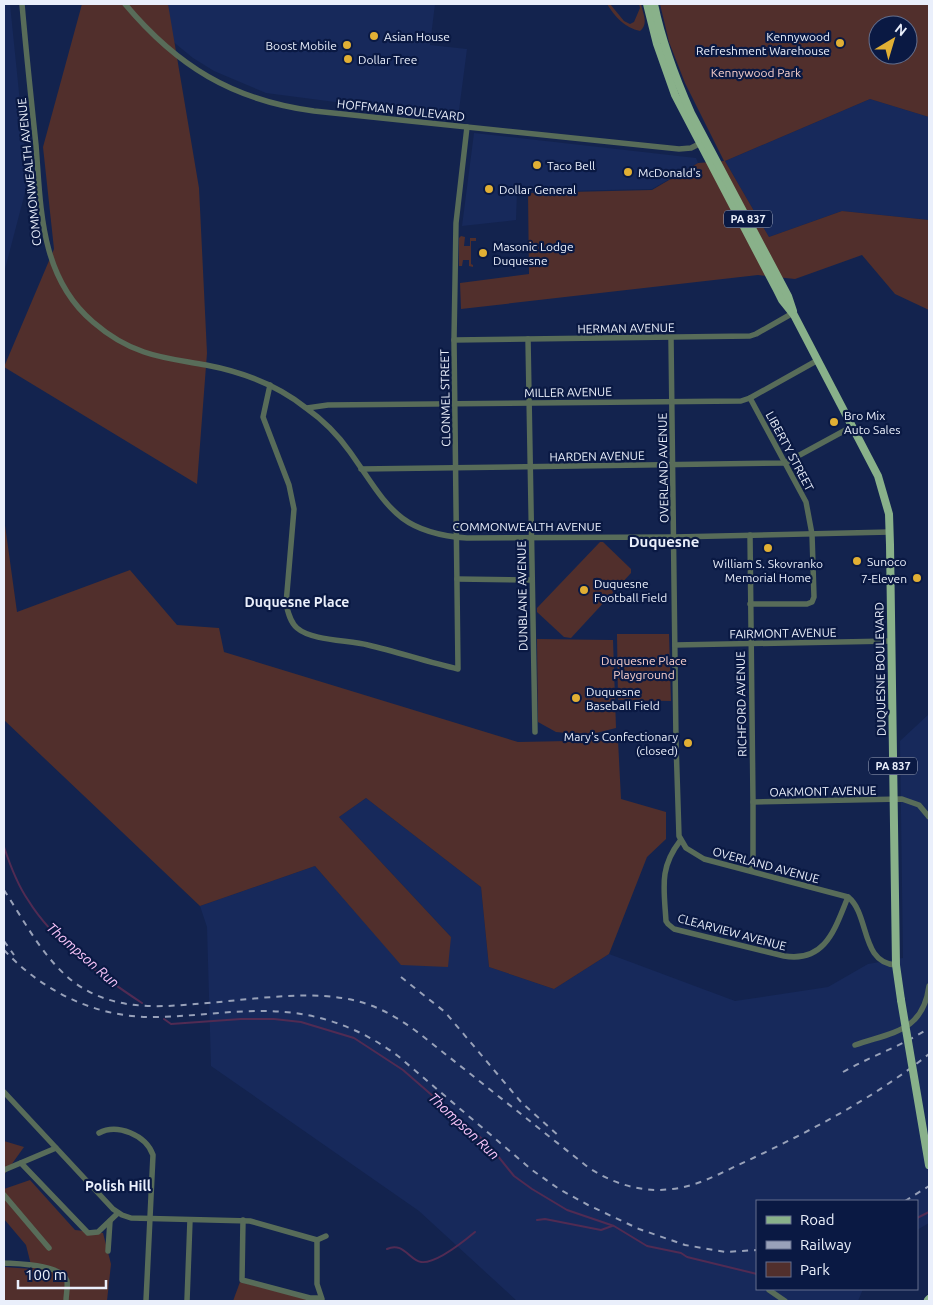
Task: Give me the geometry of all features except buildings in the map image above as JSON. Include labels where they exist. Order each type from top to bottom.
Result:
[{"type":"main road","name":"PA 837","points":[[647,4],[655,38],[669,81],[678,102],[702,142]]},
{"type":"main road","name":"PA 837","points":[[654,4],[663,42],[673,71],[702,142]]},
{"type":"main road","name":"DUQUESNE BOULEVARD","points":[[702,142],[780,288],[788,296],[793,313],[881,483],[889,514],[896,964],[929,1165]]},
{"type":"street","name":"COMMONWEALTH AVENUE","points":[[22,4],[44,228],[53,265],[70,298],[99,327],[134,348],[156,356],[233,371],[270,385],[307,408],[336,435],[382,498],[402,518],[425,530],[444,536],[457,537],[674,536],[890,532]]},
{"type":"street","name":"HOFFMAN BOULEVARD","points":[[125,4],[149,31],[178,56],[214,80],[247,95],[299,109],[679,149],[691,148],[702,142]]},
{"type":"street","name":"CLONMEL STREET","points":[[270,385],[263,417],[289,485],[294,509],[286,593],[289,616],[297,628],[310,634],[367,645],[458,669],[454,340],[456,223],[467,127]]},
{"type":"street","name":"HERMAN AVENUE","points":[[454,340],[750,336],[793,313]]},
{"type":"street","name":"OVERLAND AVENUE","points":[[671,338],[677,825],[680,840],[686,848],[698,857],[848,897]]},
{"type":"street","name":"DUNBLANE AVENUE","points":[[528,339],[535,732]]},
{"type":"street","name":"MILLER AVENUE","points":[[307,408],[328,405],[741,401],[750,398],[818,360]]},
{"type":"street","name":"LIBERTY STREET","points":[[750,398],[806,502],[812,534],[814,597],[812,602],[807,604],[750,604]]},
{"type":"street","name":"HARDEN AVENUE","points":[[361,469],[786,463],[853,426]]},
{"type":"street","name":"RICHFORD AVENUE","points":[[750,535],[753,802],[753,856],[751,871]]},
{"type":"street","points":[[457,579],[532,580]]},
{"type":"street","name":"FAIRMONT AVENUE","points":[[675,645],[892,640]]},
{"type":"street","name":"OAKMONT AVENUE","points":[[753,802],[907,800],[925,811],[929,817]]},
{"type":"street","name":"CLEARVIEW AVENUE","points":[[680,840],[669,857],[664,879],[666,921],[674,929],[784,956],[802,956],[815,952],[826,944],[833,933],[848,897]]},
{"type":"street","points":[[848,897],[857,907],[867,940],[877,956],[889,964],[896,964]]},
{"type":"street","points":[[855,1045],[897,1032],[915,1021],[922,1012],[929,986]]},
{"type":"street","points":[[4,1092],[118,1213],[131,1218],[243,1220],[317,1240],[326,1236]]},
{"type":"street","points":[[99,1133],[109,1129],[121,1130],[138,1137],[150,1148],[154,1158],[146,1301]]},
{"type":"street","points":[[4,1170],[56,1148]]},
{"type":"street","points":[[21,1163],[85,1232],[94,1233],[118,1213]]},
{"type":"street","points":[[4,1195],[49,1248]]},
{"type":"street","points":[[187,1301],[190,1220]]},
{"type":"street","points":[[243,1220],[242,1280],[322,1300],[317,1284],[317,1240]]},
{"type":"street","points":[[108,1251],[110,1221]]},
{"type":"street","points":[[4,1263],[55,1270],[67,1282],[66,1301]]},
{"type":"street","points":[[769,1290],[785,1301]]},
{"type":"shaded area","points":[[4,4],[10,4],[28,181],[4,273]]},
{"type":"shaded area","points":[[157,4],[435,4],[430,45],[467,49],[458,118],[266,93],[214,71],[193,58],[160,31]]},
{"type":"shaded area","points":[[870,99],[929,117],[929,220],[842,211],[769,237],[725,161]]},
{"type":"shaded area","points":[[474,133],[696,158],[698,163],[652,189],[517,192],[516,220],[462,226]]},
{"type":"shaded area","points":[[929,714],[929,1223],[918,1229],[918,1200],[756,1200],[756,1290],[863,1290],[858,1301],[517,1301],[419,1211],[211,1066],[207,927],[200,906],[315,866],[401,964],[451,937],[339,817],[366,798],[481,887],[489,967],[554,989],[609,954],[735,1001],[828,987],[868,964],[903,958],[900,741]]},
{"type":"green space","points":[[82,4],[168,4],[199,188],[207,353],[197,484],[4,367],[54,249],[43,147]]},
{"type":"green space","points":[[607,4],[610,4],[624,21],[630,24],[634,22],[640,8],[639,4],[641,4],[645,19],[643,28],[640,31],[625,25]]},
{"type":"green space","name":"Kennywood Park","points":[[660,4],[929,4],[929,117],[870,99],[725,161],[769,237],[842,211],[929,220],[929,310],[895,294],[862,255],[795,279],[758,275],[461,309],[460,283],[529,274],[528,193],[652,190],[698,163],[724,161],[685,83],[669,42]]},
{"type":"green space","points":[[461,236],[465,237],[464,246],[470,246],[470,238],[476,238],[476,241],[471,241],[471,264],[473,267],[469,266],[469,260],[463,260],[462,266],[459,266],[459,238]]},
{"type":"green space","points":[[4,518],[17,612],[130,570],[177,625],[219,628],[224,652],[518,742],[618,740],[621,799],[666,812],[666,839],[647,857],[609,954],[554,989],[489,967],[481,887],[366,798],[339,817],[451,937],[448,967],[401,965],[315,866],[200,906],[4,720]]},
{"type":"green space","name":"Duquesne Football Field","points":[[600,542],[603,542],[631,569],[631,573],[571,638],[564,637],[537,612],[537,608]]},
{"type":"green space","name":"Duquesne Place Playground","points":[[617,634],[669,634],[671,701],[618,700]]},
{"type":"green space","name":"Duquesne Baseball Field","points":[[537,639],[613,640],[616,728],[588,735],[556,732],[538,722]]},
{"type":"green space","points":[[4,1141],[24,1147],[4,1175]]},
{"type":"green space","points":[[30,1180],[75,1230],[103,1233],[111,1264],[107,1301],[4,1301],[4,1267],[32,1269],[26,1245],[4,1219],[4,1189]]},
{"type":"green space","points":[[240,1282],[314,1301],[233,1301]]},
{"type":"waterway","name":"Thompson Run","points":[[4,847],[24,894],[51,930],[95,970],[142,1003]]},
{"type":"waterway","name":"Thompson Run","points":[[164,1019],[171,1024],[241,1019],[274,1019],[301,1022],[354,1038],[403,1070],[489,1145],[514,1176],[567,1210],[614,1226],[647,1246],[681,1253],[687,1257],[756,1274]]},
{"type":"waterway","name":"Thompson Run","points":[[918,1218],[929,1212]]},
{"type":"waterway","points":[[537,1220],[545,1219],[601,1230],[612,1226]]},
{"type":"waterway","points":[[387,1249],[393,1247],[402,1249],[417,1261],[427,1262],[449,1252],[475,1232]]},
{"type":"railway","points":[[4,890],[44,952],[64,974],[89,992],[118,1002],[148,1006],[307,996],[342,998],[374,1006],[402,1021],[420,1034],[589,1168],[618,1183],[650,1190],[672,1189],[692,1185],[796,1137],[887,1085],[929,1054]]},
{"type":"railway","points":[[4,941],[14,955]]},
{"type":"railway","points":[[4,950],[37,979],[55,991],[94,1008],[115,1013],[158,1017],[243,1011],[277,1011],[308,1015],[349,1028],[374,1040],[398,1056],[532,1170],[559,1189],[588,1205],[639,1229],[685,1245],[726,1252],[756,1250]]},
{"type":"railway","points":[[401,977],[445,1012],[521,1102],[561,1138]]},
{"type":"railway","points":[[843,1072],[929,1028]]},
{"type":"railway","points":[[907,1200],[929,1186]]},
{"type":"place","name":"Asian House","points":[[374,36]]},
{"type":"place","name":"Kennywood Refreshment Warehouse","points":[[840,43]]},
{"type":"place","name":"Boost Mobile","points":[[347,45]]},
{"type":"place","name":"Dollar Tree","points":[[348,59]]},
{"type":"place","name":"Taco Bell","points":[[537,165]]},
{"type":"place","name":"McDonald's","points":[[628,172]]},
{"type":"place","name":"Dollar General","points":[[489,189]]},
{"type":"place","name":"Masonic Lodge Duquesne","points":[[483,253]]},
{"type":"place","name":"Bro Mix Auto Sales","points":[[834,422]]},
{"type":"place","name":"William S. Skovranko Memorial Home","points":[[768,548]]},
{"type":"place","name":"Sunoco","points":[[857,561]]},
{"type":"place","name":"7-Eleven","points":[[917,578]]},
{"type":"place","name":"Duquesne Football Field","points":[[584,590]]},
{"type":"place","name":"Duquesne Baseball Field","points":[[576,698]]},
{"type":"place","name":"Mary's Confectionary (closed)","points":[[688,743]]},
{"type":"district","name":"Duquesne","points":[[664,541]]},
{"type":"district","name":"Duquesne Place","points":[[297,602]]},
{"type":"district","name":"Polish Hill","points":[[118,1186]]}]
